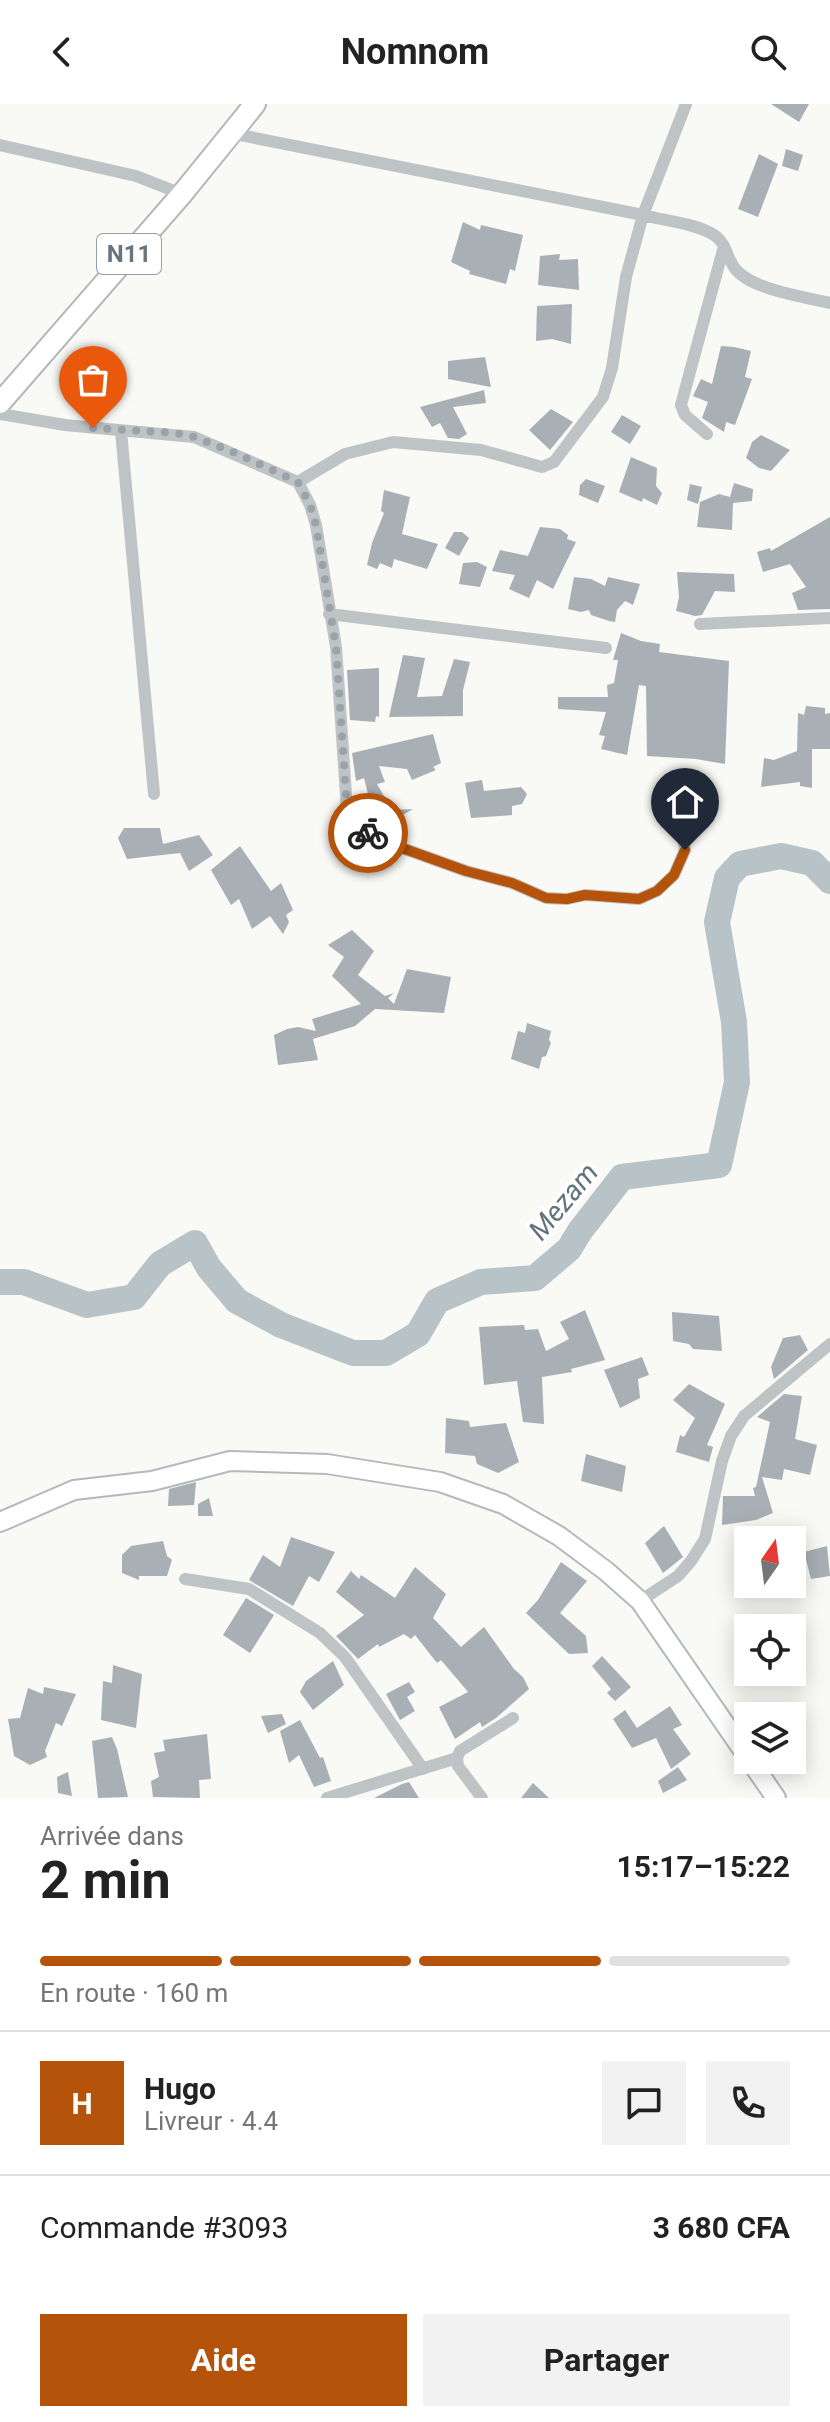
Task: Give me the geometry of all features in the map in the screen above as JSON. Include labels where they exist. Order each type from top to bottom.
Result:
[{"type":"highway","name":"N11","points":[[0,403],[182,194],[255,104]]},
{"type":"main road","points":[[0,1522],[74,1490],[152,1481],[230,1461],[327,1464],[440,1482],[503,1504],[559,1536],[640,1601],[776,1798]]},
{"type":"street","points":[[298,482],[345,454],[393,442],[481,450],[542,467],[554,462],[603,397],[612,368],[626,277],[643,215],[686,104]]},
{"type":"street","points":[[230,133],[643,215],[705,231],[717,236],[733,265],[748,279],[830,303]]},
{"type":"street","points":[[0,145],[136,176],[182,194]]},
{"type":"street","points":[[707,434],[685,415],[681,405],[724,246]]},
{"type":"street","points":[[0,414],[121,431],[157,431],[194,437],[298,482],[316,525],[336,647],[347,810],[359,827],[377,839],[466,871],[512,883],[546,898],[567,899],[585,895],[639,899],[657,891],[674,875],[685,850],[680,811]]},
{"type":"street","points":[[121,431],[154,794]]},
{"type":"street","points":[[329,614],[606,648]]},
{"type":"street","points":[[700,624],[830,618]]},
{"type":"street","points":[[640,1601],[678,1576],[705,1539],[722,1461],[731,1436],[744,1416],[830,1344]]},
{"type":"street","points":[[185,1579],[249,1589],[320,1633],[345,1657],[423,1769]]},
{"type":"street","points":[[482,1798],[458,1766],[457,1758],[460,1751],[513,1718]]},
{"type":"street","points":[[327,1798],[457,1758]]},
{"type":"building","points":[[771,104],[809,104],[799,122]]},
{"type":"building","points":[[786,149],[803,155],[798,171],[782,166]]},
{"type":"building","points":[[759,154],[778,164],[758,217],[738,209]]},
{"type":"building","points":[[463,222],[480,230],[481,225],[523,235],[515,271],[510,269],[506,284],[469,274],[470,271],[451,262]]},
{"type":"building","points":[[560,254],[559,260],[578,259],[579,290],[538,285],[540,256]]},
{"type":"building","points":[[572,304],[571,344],[552,339],[536,341],[537,306]]},
{"type":"building","points":[[721,346],[751,351],[745,377],[752,379],[735,425],[726,422],[724,432],[702,418],[708,402],[693,396],[701,379],[712,384]]},
{"type":"building","points":[[485,357],[491,387],[448,379],[448,361]]},
{"type":"building","points":[[484,390],[486,403],[453,407],[467,434],[459,439],[448,438],[440,423],[432,427],[420,407]]},
{"type":"building","points":[[551,409],[573,422],[550,450],[529,430]]},
{"type":"building","points":[[622,415],[641,426],[630,444],[611,432]]},
{"type":"building","points":[[761,435],[790,450],[771,471],[759,468],[746,458],[752,442]]},
{"type":"building","points":[[631,457],[657,468],[656,486],[662,493],[657,505],[619,492]]},
{"type":"building","points":[[586,479],[605,486],[598,503],[579,495],[580,485]]},
{"type":"building","points":[[734,483],[753,489],[752,501],[733,503],[732,530],[697,527],[700,502],[719,494],[730,497]]},
{"type":"building","points":[[690,484],[702,487],[698,504],[687,500]]},
{"type":"building","points":[[384,490],[410,497],[402,534],[438,544],[427,569],[394,559],[392,568],[380,563],[377,569],[367,565],[384,513],[381,511]]},
{"type":"building","points":[[830,517],[830,609],[798,610],[792,593],[806,587],[790,564],[763,572],[757,552],[770,548],[771,551]]},
{"type":"building","points":[[540,527],[560,529],[568,535],[567,539],[576,542],[553,589],[537,580],[529,598],[509,589],[515,575],[492,571],[500,550],[528,556]]},
{"type":"building","points":[[454,532],[462,532],[469,538],[459,556],[445,548]]},
{"type":"building","points":[[477,562],[487,567],[480,587],[459,584],[463,563]]},
{"type":"building","points":[[677,572],[734,574],[735,592],[715,591],[702,615],[676,611],[679,597]]},
{"type":"building","points":[[574,577],[591,579],[605,586],[608,577],[640,584],[633,605],[625,601],[617,610],[615,622],[591,615],[589,610],[568,609]]},
{"type":"building","points":[[621,633],[660,644],[659,652],[729,661],[725,764],[647,756],[646,686],[639,685],[627,755],[601,749],[605,736],[599,735],[606,712],[558,709],[558,697],[608,697],[607,685],[614,683],[618,660],[613,660]]},
{"type":"building","points":[[403,655],[425,658],[417,697],[442,696],[454,659],[470,662],[463,690],[463,716],[389,717]]},
{"type":"building","points":[[379,668],[379,717],[376,716],[375,722],[350,720],[347,670]]},
{"type":"building","points":[[806,706],[825,708],[825,714],[830,713],[830,749],[812,749],[812,788],[800,786],[800,782],[761,787],[764,758],[774,760],[797,751],[798,713],[804,715]]},
{"type":"building","points":[[433,734],[441,763],[433,767],[436,770],[412,780],[407,769],[379,766],[385,782],[377,784],[392,810],[413,809],[398,818],[404,834],[396,836],[381,831],[365,820],[357,809],[370,802],[364,778],[356,781],[352,753]]},
{"type":"building","points":[[482,780],[484,791],[521,787],[527,794],[522,804],[512,806],[512,815],[471,818],[465,783]]},
{"type":"building","points":[[124,828],[160,828],[163,844],[199,835],[213,855],[189,871],[180,853],[127,859],[118,838]]},
{"type":"building","points":[[240,846],[271,891],[281,883],[293,910],[286,915],[289,922],[283,934],[270,916],[252,929],[239,899],[231,905],[211,870]]},
{"type":"building","points":[[352,930],[374,951],[358,975],[385,996],[394,993],[388,998],[394,1004],[407,969],[451,977],[444,1013],[375,1009],[355,1026],[313,1039],[318,1060],[278,1065],[274,1035],[298,1027],[316,1031],[312,1019],[361,1004],[332,976],[344,957],[328,945]]},
{"type":"building","points":[[527,1023],[551,1031],[551,1043],[539,1069],[511,1059],[518,1031],[525,1033]]},
{"type":"building","points":[[585,1310],[605,1360],[571,1369],[572,1372],[542,1377],[544,1424],[523,1422],[517,1381],[484,1385],[479,1327],[524,1325],[525,1330],[538,1329],[546,1351],[569,1339],[560,1322]]},
{"type":"building","points":[[672,1312],[719,1316],[722,1351],[693,1349],[689,1344],[673,1341]]},
{"type":"building","points":[[800,1335],[808,1350],[774,1379],[771,1367],[783,1338]]},
{"type":"building","points":[[642,1357],[649,1375],[638,1379],[640,1398],[620,1408],[604,1370]]},
{"type":"building","points":[[689,1384],[725,1404],[707,1445],[713,1447],[709,1462],[676,1452],[680,1435],[684,1437],[695,1418],[673,1400]]},
{"type":"building","points":[[784,1394],[802,1396],[795,1439],[817,1445],[810,1475],[784,1469],[782,1480],[762,1477],[773,1513],[756,1520],[722,1525],[723,1496],[755,1496],[753,1488],[756,1487],[770,1422],[757,1417]]},
{"type":"building","points":[[446,1418],[469,1421],[470,1427],[506,1423],[519,1462],[498,1473],[477,1464],[475,1456],[445,1453]]},
{"type":"building","points":[[586,1454],[626,1466],[622,1492],[581,1481]]},
{"type":"building","points":[[196,1482],[194,1505],[168,1506],[169,1489]]},
{"type":"building","points":[[209,1498],[213,1516],[198,1516],[198,1504]]},
{"type":"building","points":[[664,1526],[683,1557],[663,1573],[645,1543]]},
{"type":"building","points":[[291,1537],[335,1552],[319,1582],[309,1576],[293,1606],[249,1580],[263,1555],[280,1567]]},
{"type":"building","points":[[163,1541],[167,1556],[172,1560],[167,1576],[139,1576],[139,1580],[122,1573],[122,1555],[131,1546]]},
{"type":"building","points":[[827,1546],[830,1576],[811,1579],[806,1551]]},
{"type":"building","points":[[561,1562],[587,1581],[560,1613],[586,1636],[588,1653],[569,1654],[526,1613],[538,1600]]},
{"type":"building","points":[[415,1567],[446,1594],[433,1618],[461,1647],[484,1627],[529,1689],[496,1718],[482,1727],[480,1722],[455,1739],[439,1707],[468,1692],[441,1660],[437,1663],[415,1635],[411,1639],[404,1634],[379,1647],[378,1644],[358,1659],[336,1636],[364,1615],[336,1592],[351,1571],[359,1579],[361,1575],[395,1598]]},
{"type":"building","points":[[246,1598],[274,1615],[250,1653],[223,1635]]},
{"type":"building","points":[[602,1656],[631,1687],[615,1701],[607,1693],[611,1689],[592,1666]]},
{"type":"building","points":[[333,1661],[344,1685],[313,1710],[300,1692],[306,1681]]},
{"type":"building","points":[[113,1665],[142,1674],[136,1728],[101,1720],[103,1681],[112,1683]]},
{"type":"building","points":[[409,1682],[415,1692],[407,1697],[415,1711],[400,1720],[386,1694]]},
{"type":"building","points":[[44,1687],[76,1694],[62,1726],[56,1723],[45,1751],[47,1757],[30,1765],[14,1756],[8,1719],[20,1718],[28,1688],[43,1694]]},
{"type":"building","points":[[670,1706],[682,1725],[673,1729],[691,1754],[671,1769],[656,1738],[632,1748],[613,1719],[625,1710],[637,1728]]},
{"type":"building","points":[[282,1714],[286,1724],[268,1733],[261,1716]]},
{"type":"building","points":[[300,1720],[320,1758],[323,1757],[331,1781],[314,1787],[299,1755],[289,1763],[280,1731]]},
{"type":"building","points":[[207,1734],[211,1779],[199,1780],[200,1798],[153,1797],[151,1781],[159,1777],[154,1753],[165,1751],[163,1740]]},
{"type":"building","points":[[112,1737],[128,1797],[98,1798],[92,1741]]},
{"type":"building","points":[[678,1767],[687,1780],[663,1793],[658,1781]]},
{"type":"building","points":[[68,1772],[72,1796],[58,1793],[57,1777]]},
{"type":"building","points":[[409,1782],[419,1798],[374,1798],[402,1784]]},
{"type":"building","points":[[533,1783],[549,1798],[521,1798]]},
{"type":"waterway","name":"Mezam","points":[[0,1282],[24,1282],[87,1305],[134,1297],[160,1264],[195,1243],[209,1268],[237,1301],[281,1325],[353,1353],[386,1353],[418,1334],[437,1301],[481,1282],[535,1278],[569,1249],[622,1177],[719,1165],[737,1082],[734,1022],[717,922],[727,878],[740,864],[781,856],[812,863],[830,881]]},
{"type":"way so far","points":[[93,428],[157,431],[194,437],[298,482],[316,525],[336,647],[347,810],[359,827],[368,833]]},
{"type":"route","points":[[368,833],[377,839],[466,871],[512,883],[546,898],[567,899],[585,895],[639,899],[657,891],[674,875],[685,850]]}]
